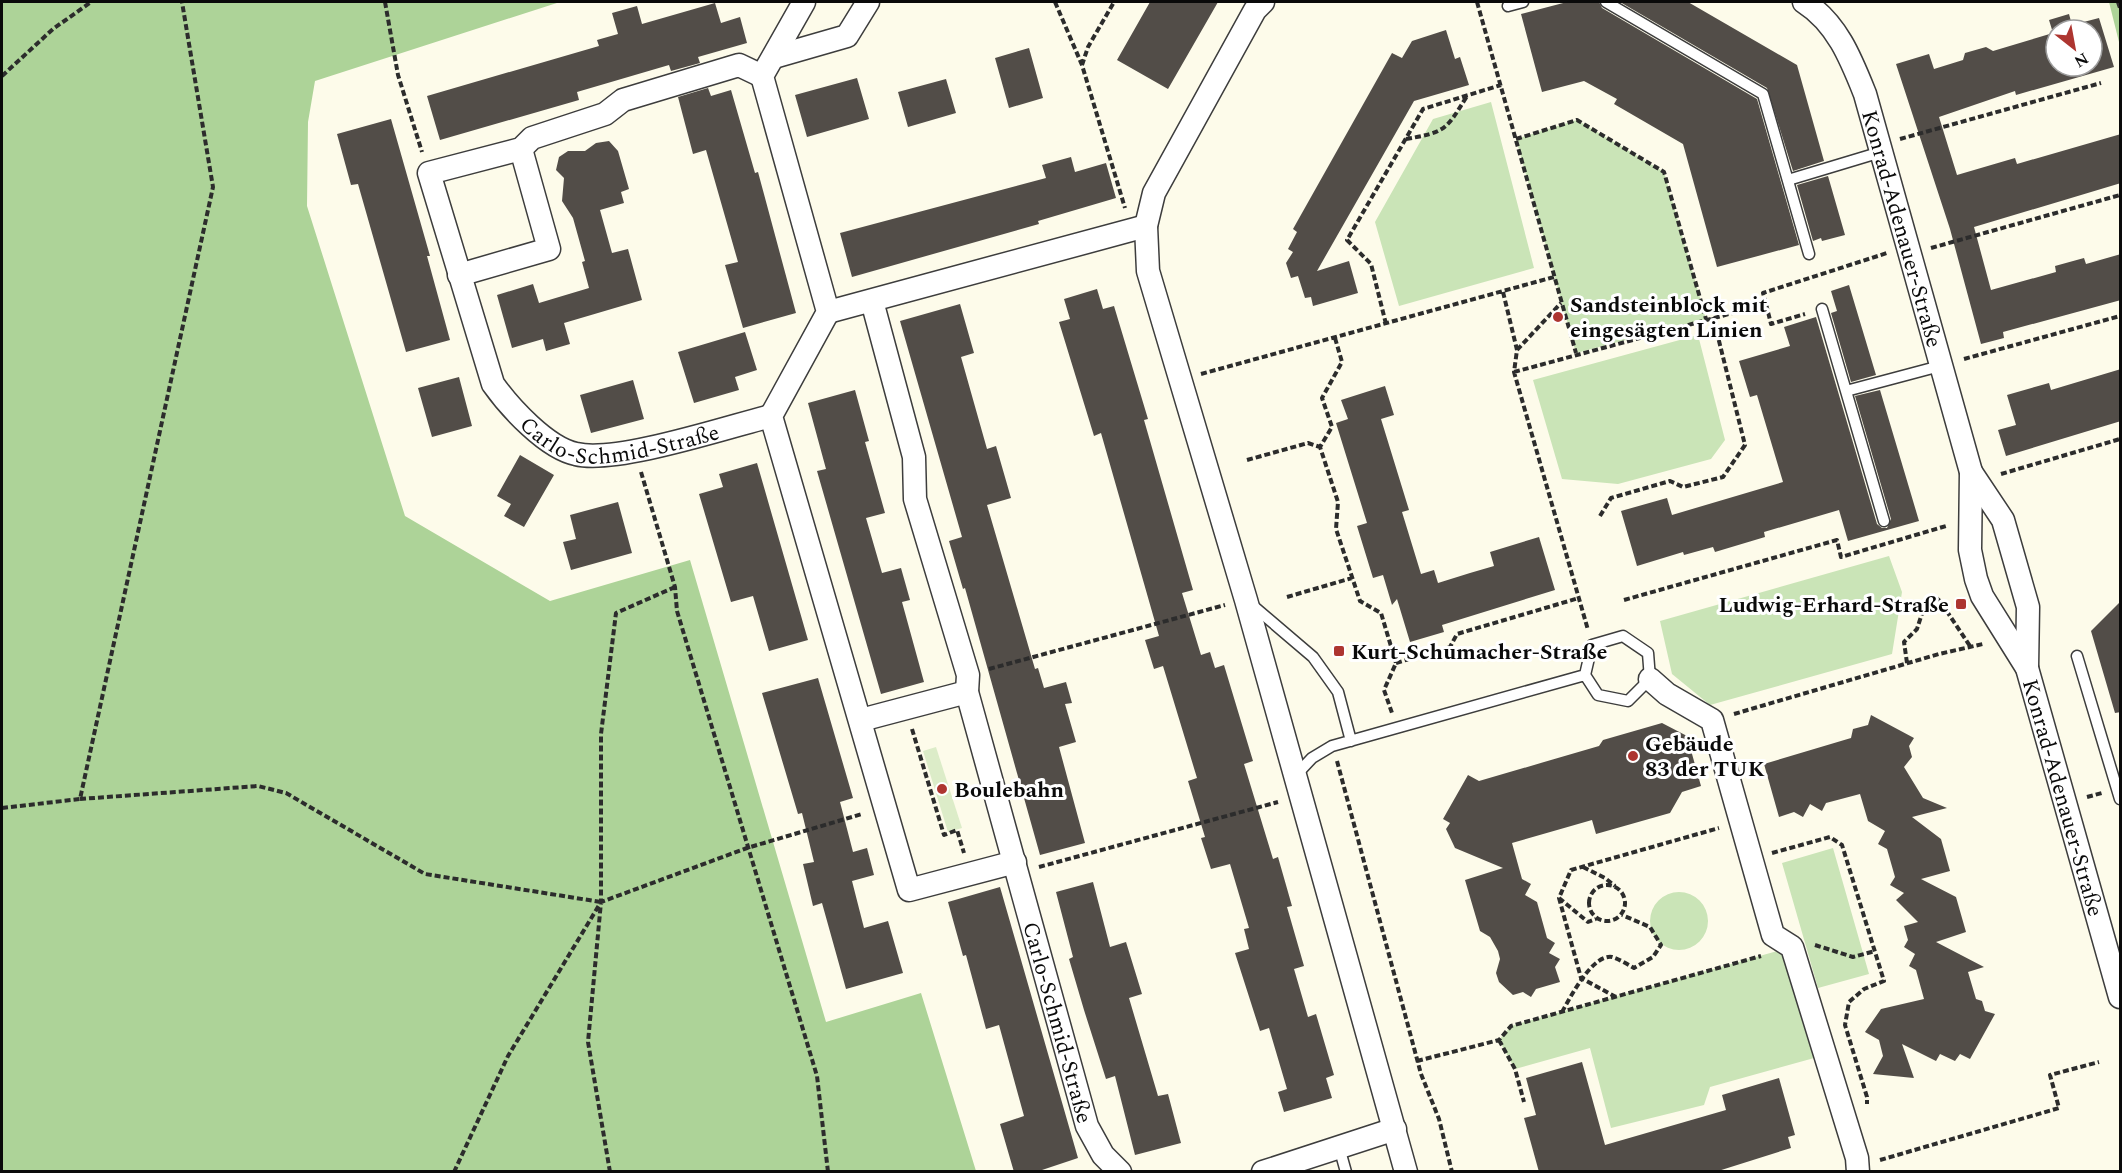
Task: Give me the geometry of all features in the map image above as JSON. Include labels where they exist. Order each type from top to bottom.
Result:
[{"type":"street","points":[[804,2],[762,76],[828,312],[771,416],[909,890],[970,874],[1017,868]]},
{"type":"street","points":[[774,57],[847,36],[868,2]]},
{"type":"street","points":[[1263,2],[1255,10],[1154,193],[1146,226],[1148,271],[1246,600],[1406,1172]]},
{"type":"street","name":"Konrad-Adenauer-Straße","points":[[1804,2],[1832,27],[1851,58],[1865,94],[1971,472],[1970,550],[1976,579],[1982,596],[2027,668],[2121,997]]},
{"type":"street","points":[[429,173],[521,149],[532,138],[605,114],[623,100],[739,65],[762,76]]},
{"type":"street","points":[[459,275],[549,249],[521,149]]},
{"type":"street","name":"Carlo-Schmid-Straße","points":[[429,173],[493,384],[511,409],[542,436],[576,454],[607,455],[771,416]]},
{"type":"street","points":[[828,312],[1146,226]]},
{"type":"street","name":"Carlo-Schmid-Straße","points":[[872,301],[915,457],[915,499],[1087,1126],[1103,1155],[1120,1172]]},
{"type":"street","name":"Konrad-Adenauer-Straße","points":[[1971,472],[2003,520],[2028,607],[2027,668]]},
{"type":"street","points":[[1650,679],[1667,694],[1712,720],[1773,934],[1792,948],[1858,1169]]},
{"type":"street","points":[[861,720],[906,708],[967,684]]},
{"type":"street","points":[[1263,1172],[1395,1129]]},
{"type":"lane","points":[[1508,6],[1523,2]]},
{"type":"lane","points":[[1606,2],[1763,94],[1809,254]]},
{"type":"lane","points":[[1788,180],[1880,149]]},
{"type":"lane","points":[[1822,309],[1884,521]]},
{"type":"lane","points":[[1846,391],[1940,366]]},
{"type":"lane","points":[[1246,600],[1313,657],[1338,692],[1351,741]]},
{"type":"lane","points":[[1623,636],[1648,653],[1650,679],[1628,701],[1598,695],[1585,675],[1592,645],[1623,636]]},
{"type":"lane","points":[[2077,656],[2119,794]]},
{"type":"lane","points":[[1296,776],[1312,758],[1332,746],[1585,675]]},
{"type":"lane","points":[[1339,1147],[1346,1172]]},
{"type":"path","points":[[2,76],[53,29],[91,2]]},
{"type":"path","points":[[80,799],[213,187],[182,2]]},
{"type":"path","points":[[385,2],[398,75],[429,173]]},
{"type":"path","points":[[1055,2],[1082,65],[1127,212],[1146,226]]},
{"type":"path","points":[[1082,65],[1088,47],[1114,2]]},
{"type":"path","points":[[1477,2],[1576,354]]},
{"type":"path","points":[[2118,2],[2121,8]]},
{"type":"path","points":[[1880,149],[2101,83]]},
{"type":"path","points":[[1386,324],[1371,264],[1347,240],[1423,109],[1501,85]]},
{"type":"path","points":[[1406,140],[1437,134],[1452,119],[1467,95]]},
{"type":"path","points":[[1516,139],[1577,120],[1664,172],[1706,319]]},
{"type":"path","points":[[1822,309],[1771,324],[1763,292],[1909,250],[2121,195]]},
{"type":"path","points":[[1180,380],[1554,277]]},
{"type":"path","points":[[1503,292],[1517,350],[1514,372],[1592,645]]},
{"type":"path","points":[[1517,350],[1562,302]]},
{"type":"path","points":[[1514,372],[1766,304]]},
{"type":"path","points":[[1940,366],[2121,316]]},
{"type":"path","points":[[1600,516],[1611,498],[1670,481],[1683,487],[1723,477],[1745,445],[1713,317]]},
{"type":"path","points":[[1335,338],[1342,362],[1322,398],[1332,427],[1320,447],[1338,502],[1336,529],[1360,601],[1381,613],[1396,663],[1384,690],[1397,728]]},
{"type":"path","points":[[1971,472],[1992,476],[2121,439]]},
{"type":"path","points":[[1247,460],[1308,443],[1320,447]]},
{"type":"path","points":[[635,450],[675,587],[677,610],[817,1076],[828,1172]]},
{"type":"path","points":[[1624,600],[1837,540],[1841,557],[1946,526]]},
{"type":"path","points":[[1287,597],[1352,578]]},
{"type":"path","points":[[610,1172],[588,1042],[601,902],[601,734],[616,613],[675,587]]},
{"type":"path","points":[[1907,663],[1904,642],[1917,629],[1926,601],[1933,595],[1940,601],[1970,646]]},
{"type":"path","points":[[1396,663],[1450,647],[1457,634],[1579,598]]},
{"type":"path","points":[[967,684],[1246,600]]},
{"type":"path","points":[[1712,720],[1907,663],[1984,644]]},
{"type":"path","points":[[906,708],[944,835],[957,830],[970,874]]},
{"type":"path","points":[[1332,746],[1417,1060],[1439,1119],[1452,1172]]},
{"type":"path","points":[[2,808],[80,799],[258,786],[286,793],[425,874],[601,902],[747,848],[886,807]]},
{"type":"path","points":[[2066,803],[2119,794]]},
{"type":"path","points":[[1017,868],[1278,802]]},
{"type":"path","points":[[1616,997],[1581,978],[1558,898],[1571,870],[1740,822]]},
{"type":"path","points":[[1750,859],[1830,837],[1842,845],[1884,981],[1864,989],[1849,1002],[1845,1025],[1867,1096],[1867,1106]]},
{"type":"path","points":[[1583,867],[1605,878],[1618,888],[1625,899],[1622,915]]},
{"type":"path","points":[[1596,919],[1588,907],[1592,892],[1605,885],[1618,888]]},
{"type":"path","points":[[1558,898],[1588,922],[1596,919],[1609,922],[1622,915]]},
{"type":"path","points":[[454,1172],[508,1056],[601,902]]},
{"type":"path","points":[[1562,1012],[1581,978],[1606,957],[1613,957],[1634,968],[1653,957],[1661,945],[1650,927],[1622,915]]},
{"type":"path","points":[[1816,945],[1853,957],[1875,951]]},
{"type":"path","points":[[1417,1060],[1499,1040],[1511,1026],[1792,948]]},
{"type":"path","points":[[1499,1040],[1515,1069],[1524,1102]]},
{"type":"path","points":[[1858,1169],[2059,1108],[2050,1076],[2099,1062]]},
{"type":"green space","points":[[2,2],[560,2],[315,81],[308,122],[307,206],[405,516],[550,601],[690,560],[826,1022],[921,993],[976,1171],[2,1171]]},
{"type":"green space","points":[[2109,2],[2120,2],[2120,46]]},
{"type":"green space","points":[[1491,102],[1534,268],[1399,306],[1375,222],[1433,119]]},
{"type":"green space","points":[[1577,120],[1664,172],[1706,319],[1576,353],[1516,139]]},
{"type":"green space","points":[[1698,335],[1725,440],[1711,459],[1618,484],[1562,479],[1533,380]]},
{"type":"green space","points":[[1889,556],[1902,592],[1892,654],[1710,705],[1672,674],[1660,621]]},
{"type":"green space","name":"Boulebahn","points":[[936,747],[962,828],[948,832],[923,751]]},
{"type":"green space","points":[[1833,848],[1869,974],[1818,988],[1782,863]]},
{"type":"green space","points":[[1673,892],[1685,892],[1700,900],[1708,915],[1708,927],[1700,942],[1685,950],[1673,950],[1658,942],[1650,927],[1650,915],[1658,900]]},
{"type":"green space","points":[[1792,947],[1825,1055],[1710,1087],[1704,1105],[1611,1128],[1590,1048],[1515,1069],[1499,1040],[1511,1026]]},
{"type":"building","points":[[1150,2],[1218,2],[1168,89],[1117,60]]},
{"type":"building","points":[[1567,2],[1599,2],[1602,8],[1757,99],[1799,245],[1717,267],[1683,144],[1614,104],[1617,99],[1584,81],[1542,92],[1521,14]]},
{"type":"building","points":[[1620,2],[1688,2],[1797,65],[1824,161],[1793,171],[1767,88]]},
{"type":"building","points":[[715,3],[721,23],[740,17],[747,43],[698,57],[700,63],[671,71],[669,65],[577,92],[579,100],[440,140],[427,96],[599,46],[597,40],[618,34],[612,13],[637,6],[642,24]]},
{"type":"building","points":[[2069,14],[2070,18],[2056,18]]},
{"type":"building","points":[[1446,30],[1455,59],[1460,57],[1469,85],[1414,101],[1317,271],[1349,261],[1358,293],[1313,306],[1311,297],[1305,298],[1298,276],[1291,278],[1286,263],[1293,252],[1288,249],[1297,232],[1293,229],[1392,53],[1402,58],[1412,41]]},
{"type":"building","points":[[2104,34],[2114,67],[2104,70]]},
{"type":"building","points":[[2044,36],[2044,78],[2076,78],[2016,95],[2015,91],[1939,117],[1957,175],[2015,158],[2017,164],[2121,134],[2121,183],[1974,227],[1991,290],[2056,272],[2055,266],[2084,258],[2086,264],[2121,254],[2121,300],[2003,332],[2004,338],[1981,344],[1950,229],[1896,64],[1929,54],[1934,69],[1963,60],[1965,53],[1986,47],[1993,51]]},
{"type":"building","points":[[1029,48],[1043,98],[1009,108],[995,58]]},
{"type":"building","points":[[857,78],[869,119],[807,137],[795,95]]},
{"type":"building","points":[[946,79],[956,113],[908,127],[898,92]]},
{"type":"building","points":[[708,88],[711,96],[731,90],[755,173],[758,172],[796,313],[743,328],[725,265],[738,262],[706,150],[693,154],[678,97]]},
{"type":"building","points":[[391,119],[430,256],[427,256],[450,340],[406,352],[358,184],[351,185],[337,134]]},
{"type":"building","points":[[609,141],[618,151],[629,189],[621,192],[624,203],[600,210],[612,253],[628,249],[642,300],[564,323],[570,344],[546,351],[543,339],[512,348],[497,295],[533,284],[539,303],[589,288],[582,262],[585,261],[573,218],[562,201],[564,178],[556,170],[559,157],[568,151],[585,151],[596,143]]},
{"type":"building","points":[[1071,157],[1075,172],[1106,163],[1116,198],[1038,221],[1039,224],[852,277],[840,233],[1046,178],[1042,165]]},
{"type":"building","points":[[1828,176],[1845,235],[1813,241],[1797,185]]},
{"type":"building","points":[[1849,285],[1876,375],[1851,382],[1831,313],[1837,311],[1831,291]]},
{"type":"building","points":[[1097,289],[1103,309],[1114,306],[1148,419],[1144,420],[1193,590],[1182,593],[1201,655],[1210,652],[1215,668],[1224,665],[1253,761],[1244,764],[1273,859],[1278,857],[1292,906],[1287,907],[1304,966],[1294,969],[1308,1017],[1316,1014],[1334,1075],[1326,1078],[1332,1098],[1284,1112],[1278,1092],[1287,1089],[1269,1028],[1260,1031],[1235,953],[1249,949],[1244,929],[1249,928],[1230,864],[1211,869],[1201,838],[1205,837],[1188,781],[1197,778],[1163,666],[1154,669],[1145,640],[1159,636],[1101,433],[1094,436],[1059,322],[1070,319],[1064,299]]},
{"type":"building","points":[[960,304],[974,353],[961,357],[987,449],[996,446],[1011,498],[987,505],[1035,669],[1038,668],[1044,688],[1066,682],[1072,703],[1065,704],[1076,742],[1059,747],[1085,843],[1040,855],[965,588],[963,589],[949,541],[962,537],[900,321]]},
{"type":"building","points":[[1816,317],[1877,524],[1882,528],[1887,528],[1891,519],[1855,396],[1880,390],[1919,521],[1848,541],[1839,510],[1764,532],[1765,537],[1715,552],[1713,547],[1684,555],[1683,552],[1637,566],[1621,511],[1667,498],[1672,515],[1783,482],[1757,395],[1750,397],[1739,361],[1790,346],[1784,327]]},
{"type":"building","points":[[745,332],[757,370],[735,377],[739,390],[694,403],[678,352]]},
{"type":"building","points":[[2121,369],[2121,421],[2006,456],[1998,430],[2016,425],[2007,395],[2049,383],[2051,390]]},
{"type":"building","points":[[459,377],[472,426],[432,437],[418,388]]},
{"type":"building","points":[[633,380],[644,419],[591,433],[580,395]]},
{"type":"building","points":[[1385,386],[1394,415],[1381,419],[1409,510],[1402,512],[1421,574],[1434,570],[1438,583],[1494,566],[1490,552],[1539,537],[1555,590],[1442,625],[1444,632],[1410,642],[1397,599],[1392,605],[1383,575],[1373,578],[1357,526],[1367,523],[1336,423],[1348,419],[1341,400]]},
{"type":"building","points":[[855,390],[869,441],[865,442],[885,513],[866,518],[882,573],[901,568],[910,600],[902,602],[924,682],[881,694],[817,471],[826,469],[808,403]]},
{"type":"building","points":[[520,455],[554,475],[524,527],[504,516],[511,504],[497,496]]},
{"type":"building","points":[[757,463],[808,640],[769,651],[753,596],[731,602],[699,494],[723,487],[719,474]]},
{"type":"building","points":[[618,502],[632,553],[571,570],[563,542],[576,539],[570,515]]},
{"type":"building","points":[[2121,601],[2121,712],[2115,713],[2091,631]]},
{"type":"building","points":[[818,678],[853,798],[840,802],[853,852],[867,848],[874,875],[852,881],[864,928],[888,921],[903,973],[846,989],[822,903],[813,906],[803,864],[814,862],[802,813],[798,814],[762,693]]},
{"type":"building","points":[[1871,715],[1914,738],[1909,746],[1912,757],[1904,767],[1923,798],[1947,808],[1912,817],[1941,839],[1950,871],[1921,879],[1956,897],[1966,932],[1936,942],[1984,967],[1968,972],[1976,999],[1982,1001],[1985,1011],[1995,1014],[1970,1059],[1960,1054],[1955,1061],[1940,1054],[1936,1061],[1902,1044],[1914,1078],[1873,1074],[1883,1056],[1879,1040],[1865,1032],[1881,1009],[1924,999],[1916,970],[1909,966],[1915,954],[1904,947],[1908,940],[1904,926],[1918,922],[1896,900],[1904,893],[1890,885],[1895,877],[1887,849],[1878,844],[1885,831],[1868,821],[1860,794],[1826,803],[1822,811],[1810,804],[1803,817],[1794,812],[1779,817],[1764,764],[1851,738],[1853,729],[1868,725]]},
{"type":"building","points":[[1662,723],[1687,736],[1701,786],[1682,792],[1670,813],[1596,834],[1592,820],[1512,843],[1522,879],[1531,884],[1525,895],[1537,902],[1547,938],[1555,943],[1549,953],[1560,959],[1555,967],[1560,982],[1536,989],[1531,997],[1523,992],[1513,995],[1499,982],[1496,973],[1500,959],[1498,951],[1490,937],[1480,931],[1465,880],[1503,868],[1455,848],[1446,829],[1450,823],[1443,819],[1468,775],[1479,781],[1599,746],[1603,740]]},
{"type":"building","points":[[1093,882],[1110,947],[1126,942],[1142,994],[1129,998],[1158,1096],[1168,1094],[1181,1143],[1135,1155],[1115,1076],[1106,1079],[1084,1010],[1069,959],[1073,957],[1056,892]]},
{"type":"building","points":[[1000,887],[1078,1158],[1036,1172],[1014,1172],[1000,1124],[1024,1116],[999,1025],[986,1029],[966,955],[963,956],[948,902]]},
{"type":"building","points":[[1582,1062],[1605,1145],[1726,1110],[1722,1095],[1779,1078],[1795,1135],[1788,1137],[1791,1148],[1715,1172],[1539,1172],[1524,1118],[1536,1115],[1526,1078]]},
{"type":"place","name":"Sandsteinblock mit eingesägten Linien","points":[[1558,317]]},
{"type":"place","name":"Ludwig-Erhard-Straße","points":[[1961,604]]},
{"type":"place","name":"Kurt-Schumacher-Straße","points":[[1339,651]]},
{"type":"place","name":"Gebäude 83 der TUK","points":[[1633,756]]},
{"type":"place","name":"Boulebahn","points":[[942,789]]}]
